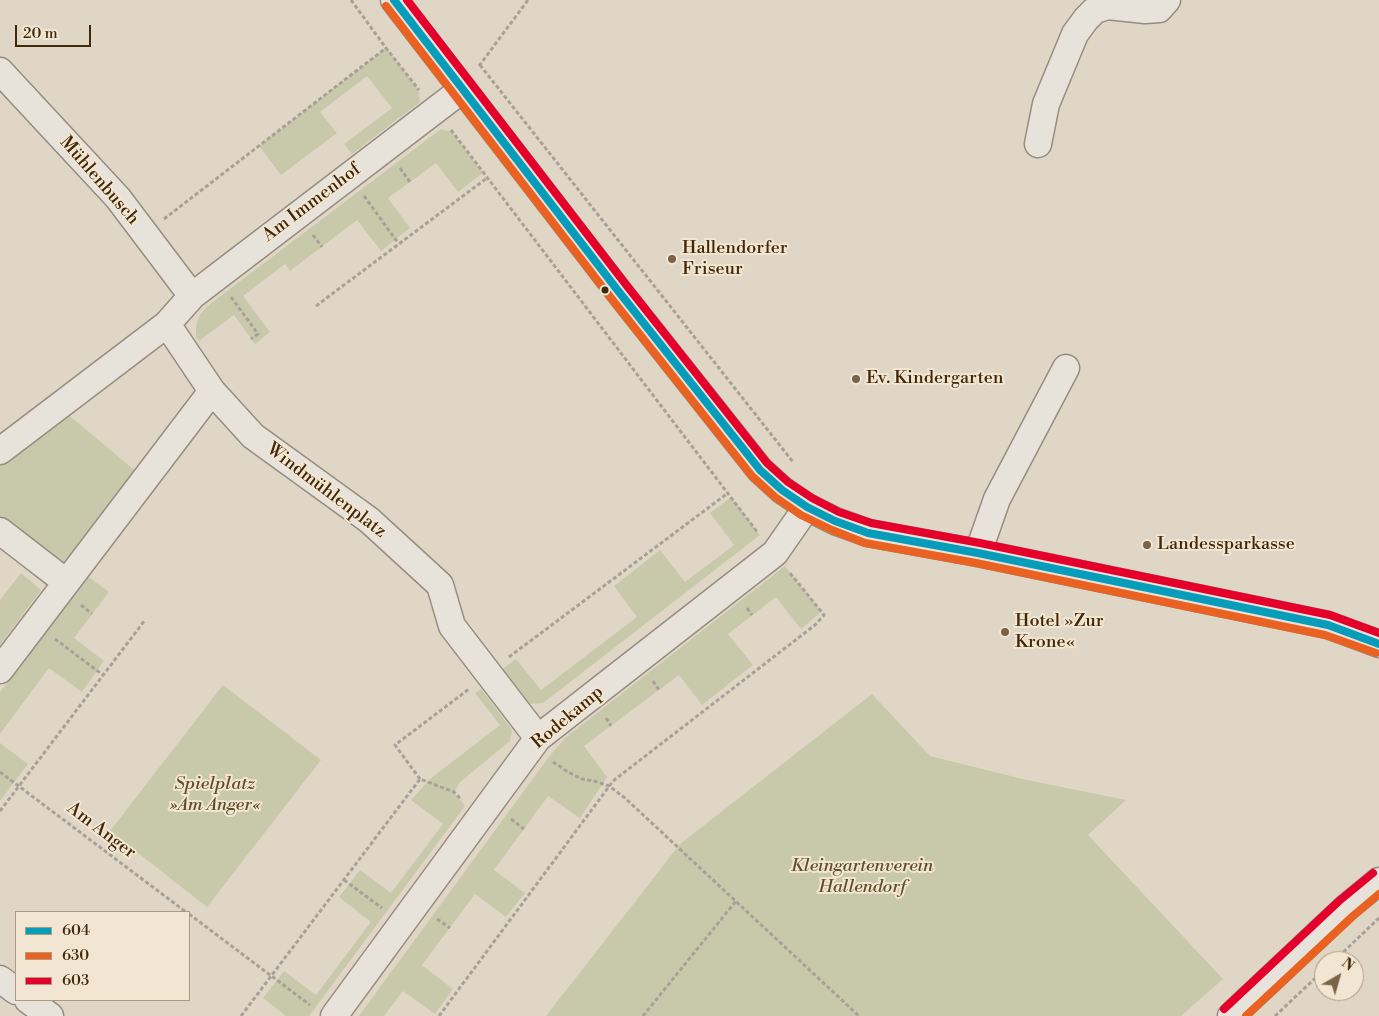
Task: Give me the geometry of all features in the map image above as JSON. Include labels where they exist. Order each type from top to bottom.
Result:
[{"type":"street","points":[[394,0],[619,292],[760,470],[782,490],[835,521],[868,533],[978,553],[1328,625],[1379,644]]},
{"type":"street","points":[[1038,144],[1046,104],[1075,34],[1086,19],[1095,10],[1108,6],[1145,10],[1160,9],[1168,0]]},
{"type":"street","name":"Mühlenbusch","points":[[0,71],[118,198],[192,296]]},
{"type":"street","name":"Am Immenhof","points":[[0,451],[167,324],[192,296],[463,89]]},
{"type":"street","points":[[0,670],[212,391],[167,324]]},
{"type":"street","points":[[978,553],[997,499],[1066,368]]},
{"type":"street","name":"Windmühlenplatz","points":[[212,391],[253,436],[369,520],[440,585],[452,626],[538,738]]},
{"type":"street","name":"Rodekamp","points":[[324,1012],[404,922],[538,738],[777,550],[807,506]]},
{"type":"street","points":[[0,531],[66,582]]},
{"type":"street","points":[[1231,1016],[1346,908],[1379,881]]},
{"type":"street","points":[[0,979],[15,990]]},
{"type":"street","points":[[29,1001],[50,1016]]},
{"type":"path","points":[[351,0],[760,535],[777,550],[824,615],[815,625],[613,781],[439,1016]]},
{"type":"path","points":[[463,89],[528,0]]},
{"type":"path","points":[[144,233],[386,48]]},
{"type":"path","points":[[480,65],[793,462]]},
{"type":"path","points":[[349,175],[399,244]]},
{"type":"path","points":[[316,306],[487,178]]},
{"type":"path","points":[[218,276],[227,292],[258,334],[251,339]]},
{"type":"path","points":[[480,818],[454,792],[420,779],[395,745],[728,493]]},
{"type":"path","points":[[0,811],[145,620]]},
{"type":"path","points":[[34,624],[103,675]]},
{"type":"path","points":[[538,738],[548,758],[582,779],[609,786],[633,805],[859,1016]]},
{"type":"path","name":"Am Anger","points":[[0,772],[185,911]]},
{"type":"path","points":[[241,1016],[420,779]]},
{"type":"path","points":[[344,880],[386,912],[404,922]]},
{"type":"path","points":[[643,1016],[736,901]]},
{"type":"path","name":"Am Anger","points":[[190,914],[324,1012]]},
{"type":"path","points":[[1344,951],[1379,918]]},
{"type":"path","points":[[1276,1016],[1314,980]]},
{"type":"green space","points":[[386,48],[418,89],[420,102],[352,154],[344,144],[392,108],[367,76],[320,112],[337,133],[281,175],[259,146]]},
{"type":"green space","points":[[441,129],[452,132],[483,173],[458,192],[436,163],[388,198],[410,228],[381,251],[357,220],[290,271],[285,264],[243,296],[270,332],[255,344],[234,315],[199,341],[196,337],[196,326],[200,314],[210,304]]},
{"type":"green space","points":[[58,406],[145,479],[66,582],[0,531],[0,451]]},
{"type":"green space","points":[[731,497],[760,535],[543,703],[526,704],[500,671],[516,659],[541,690],[637,617],[614,586],[660,550],[685,582],[734,545],[710,513]]},
{"type":"green space","points":[[785,566],[821,612],[801,629],[776,597],[728,634],[753,665],[702,705],[679,675],[584,746],[607,777],[580,818],[548,796],[494,870],[525,893],[506,917],[475,894],[422,965],[453,989],[435,1014],[403,991],[384,1016],[359,1016],[548,758],[565,738]]},
{"type":"green space","points":[[21,573],[41,590],[0,645],[0,600]]},
{"type":"green space","points":[[87,576],[109,592],[74,638],[104,661],[82,692],[49,668],[0,734],[0,692]]},
{"type":"green space","name":"Spielplatz »Am Anger«","points":[[223,685],[321,760],[207,907],[110,831]]},
{"type":"green space","points":[[481,689],[512,730],[510,741],[460,782],[454,792],[465,806],[309,1016],[286,1016],[263,998],[284,971],[316,995],[371,922],[339,897],[360,870],[391,893],[443,824],[411,800],[430,779],[500,725],[475,693]]},
{"type":"green space","name":"Kleingartenverein Hallendorf","points":[[872,694],[930,756],[1027,780],[1126,800],[1088,835],[1223,979],[1181,1016],[546,1016],[680,844]]},
{"type":"green space","points":[[0,743],[28,764],[0,801]]},
{"type":"transit line","name":"604","points":[[394,0],[619,292],[760,470],[782,490],[807,507],[835,521],[868,533],[978,553],[1328,625],[1379,644]]},
{"type":"transit line","name":"603","points":[[407,0],[627,286],[767,463],[788,482],[812,498],[839,512],[871,523],[980,543],[1330,615],[1379,633]]},
{"type":"transit line","name":"630","points":[[386,6],[611,298],[752,476],[775,497],[801,515],[865,543],[976,563],[1325,635],[1376,653]]},
{"type":"transit line","name":"603","points":[[1224,1009],[1339,901],[1373,873]]},
{"type":"transit line","name":"630","points":[[1246,1016],[1379,894]]},
{"type":"place","name":"Hallendorfer Friseur","points":[[672,259]]},
{"type":"place","name":"Ev. Kindergarten","points":[[856,379]]},
{"type":"place","name":"Landessparkasse","points":[[1147,545]]},
{"type":"place","name":"Hotel »Zur Krone«","points":[[1005,632]]}]
